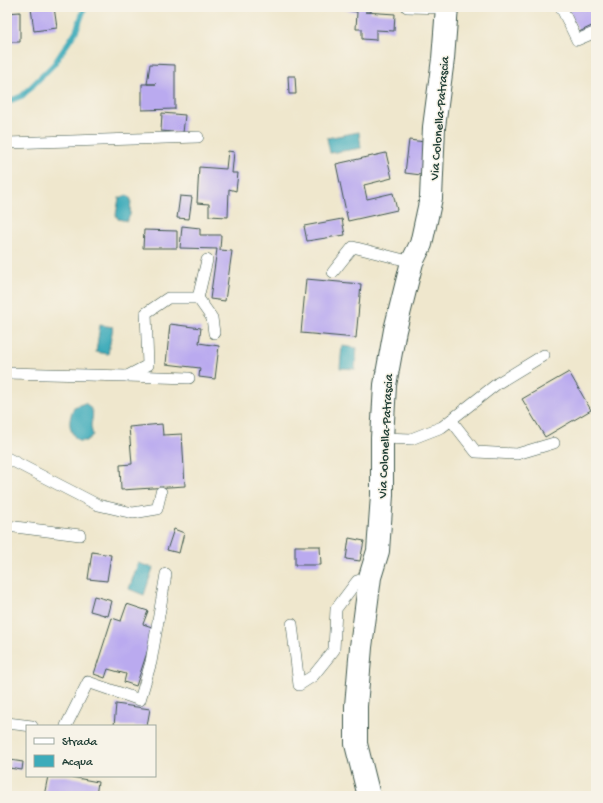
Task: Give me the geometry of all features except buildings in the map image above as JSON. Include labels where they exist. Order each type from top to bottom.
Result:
[{"type":"street","name":"Via Colonella-Patrascia","points":[[369,796],[356,744],[356,706],[361,647],[370,578],[378,551],[382,495],[382,438],[385,385],[395,330],[412,262],[421,244],[431,198],[434,127],[443,60],[447,8]]},
{"type":"lane","points":[[407,7],[447,8]]},
{"type":"lane","points":[[561,7],[577,40],[596,32]]},
{"type":"lane","points":[[7,143],[198,137]]},
{"type":"lane","points":[[334,272],[352,247],[412,262]]},
{"type":"lane","points":[[206,260],[198,298],[212,318],[214,333]]},
{"type":"lane","points":[[127,376],[148,365],[146,313],[168,298],[198,298]]},
{"type":"lane","points":[[382,438],[411,439],[442,427],[498,384],[544,355]]},
{"type":"lane","points":[[7,373],[189,378]]},
{"type":"lane","points":[[451,420],[476,452],[517,454],[554,443]]},
{"type":"lane","points":[[7,458],[98,505],[133,513],[157,509],[161,492]]},
{"type":"lane","points":[[7,526],[80,535]]},
{"type":"lane","points":[[66,725],[88,682],[140,700],[151,662],[166,574]]},
{"type":"lane","points":[[292,624],[299,685],[313,676],[334,650],[336,609],[357,581],[370,578]]},
{"type":"lane","points":[[7,723],[26,725]]},
{"type":"water","points":[[359,132],[361,148],[330,153],[327,138]]},
{"type":"water","points":[[127,195],[131,199],[130,215],[127,221],[118,219],[116,215],[119,198]]},
{"type":"water","points":[[100,325],[113,327],[108,354],[96,352]]},
{"type":"water","points":[[342,346],[357,348],[355,369],[340,368]]},
{"type":"water","points":[[85,403],[92,411],[91,425],[93,435],[86,441],[78,441],[72,433],[70,421],[74,407]]},
{"type":"water","points":[[138,563],[153,568],[144,595],[129,589]]},
{"type":"waterway","points":[[7,102],[22,96],[54,64],[76,31],[85,7]]}]
